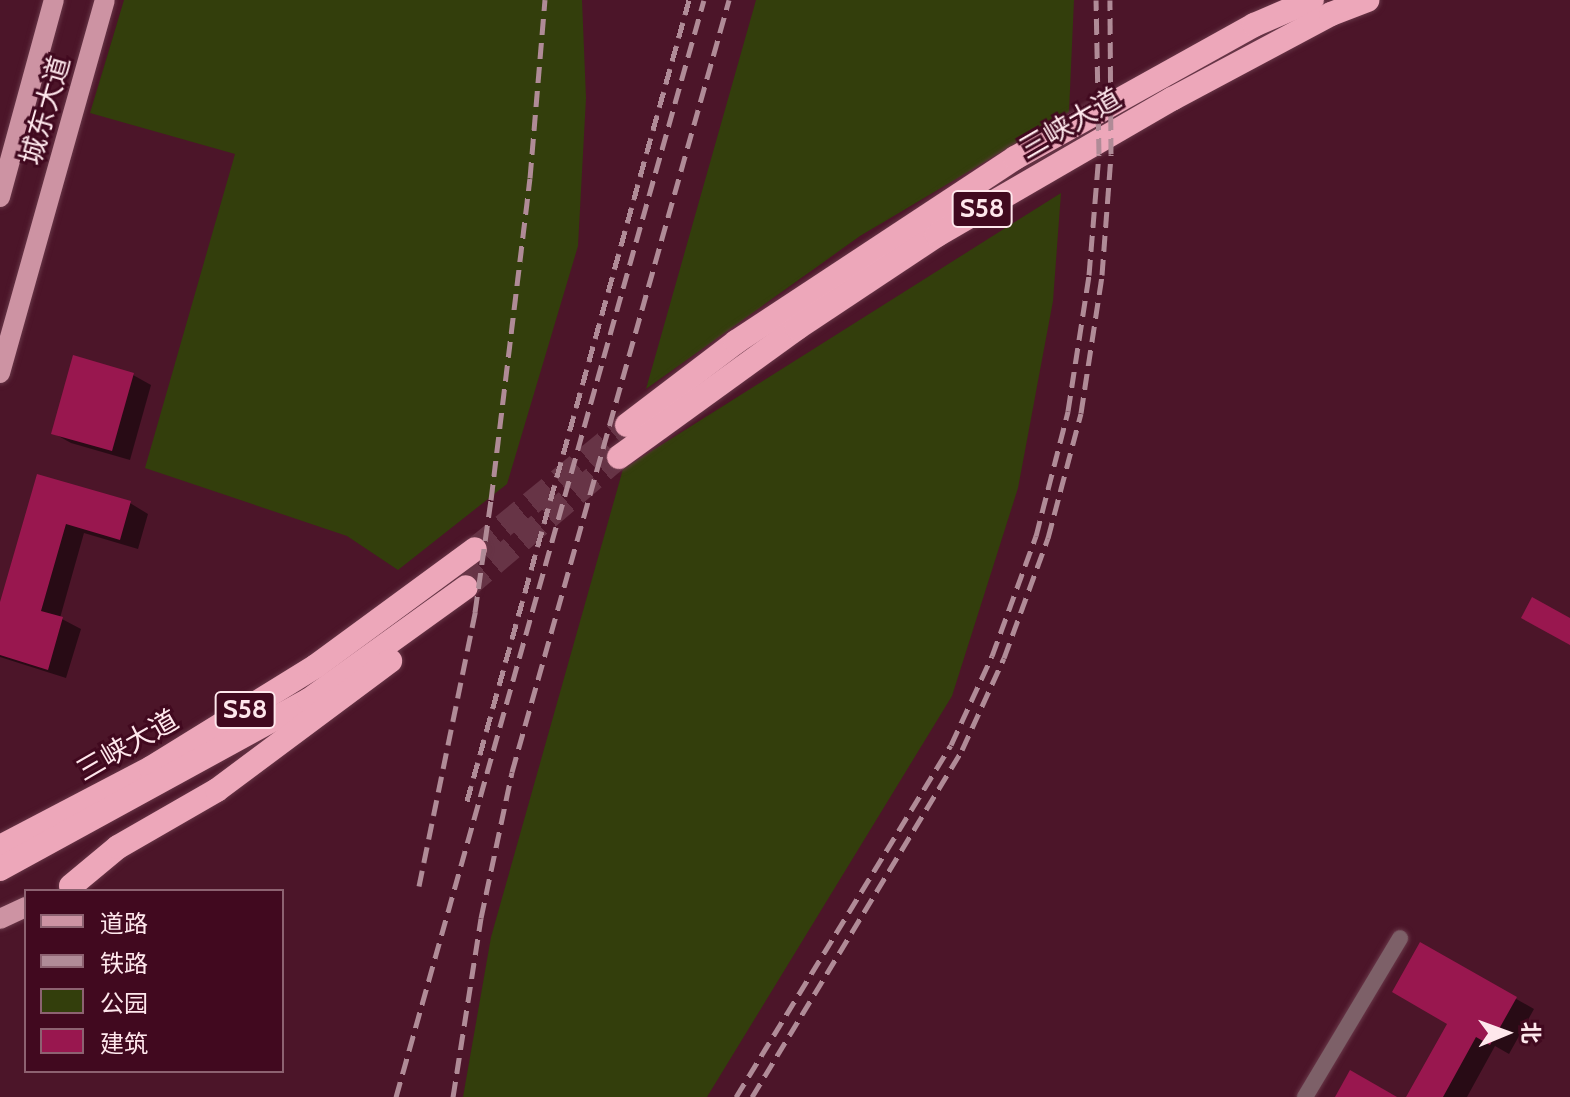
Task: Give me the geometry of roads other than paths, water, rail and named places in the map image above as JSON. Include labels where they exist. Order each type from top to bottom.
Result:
[{"type":"highway","name":"三峡大道","points":[[627,425],[805,294],[1015,158],[1254,25],[1312,0]]},
{"type":"highway","name":"三峡大道","points":[[619,457],[797,328],[937,235],[1172,99],[1331,14],[1367,0]]},
{"type":"highway","name":"三峡大道","points":[[0,847],[151,768],[316,666],[475,549]]},
{"type":"highway","name":"三峡大道","points":[[0,869],[309,700],[466,587],[407,649],[217,790],[118,847],[65,888]]},
{"type":"main road","name":"城东大道","points":[[0,197],[54,0]]},
{"type":"main road","name":"城东大道","points":[[0,373],[105,0]]},
{"type":"main road","points":[[0,919],[24,908]]},
{"type":"street","points":[[1305,1097],[1400,938]]},
{"type":"tunnel","points":[[475,549],[627,425]]},
{"type":"tunnel","points":[[466,587],[619,457]]},
{"type":"railway","points":[[419,886],[475,612],[491,500],[530,178],[545,0]]},
{"type":"railway","points":[[467,801],[689,0]]},
{"type":"railway","points":[[396,1097],[704,0]]},
{"type":"railway","points":[[453,1097],[481,918],[512,772],[729,0]]},
{"type":"railway","points":[[736,1097],[951,745],[992,656],[1036,536],[1068,411],[1089,275],[1099,154],[1096,0]]},
{"type":"railway","points":[[752,1097],[962,750],[1004,658],[1048,538],[1081,413],[1102,275],[1111,154],[1110,0]]}]
